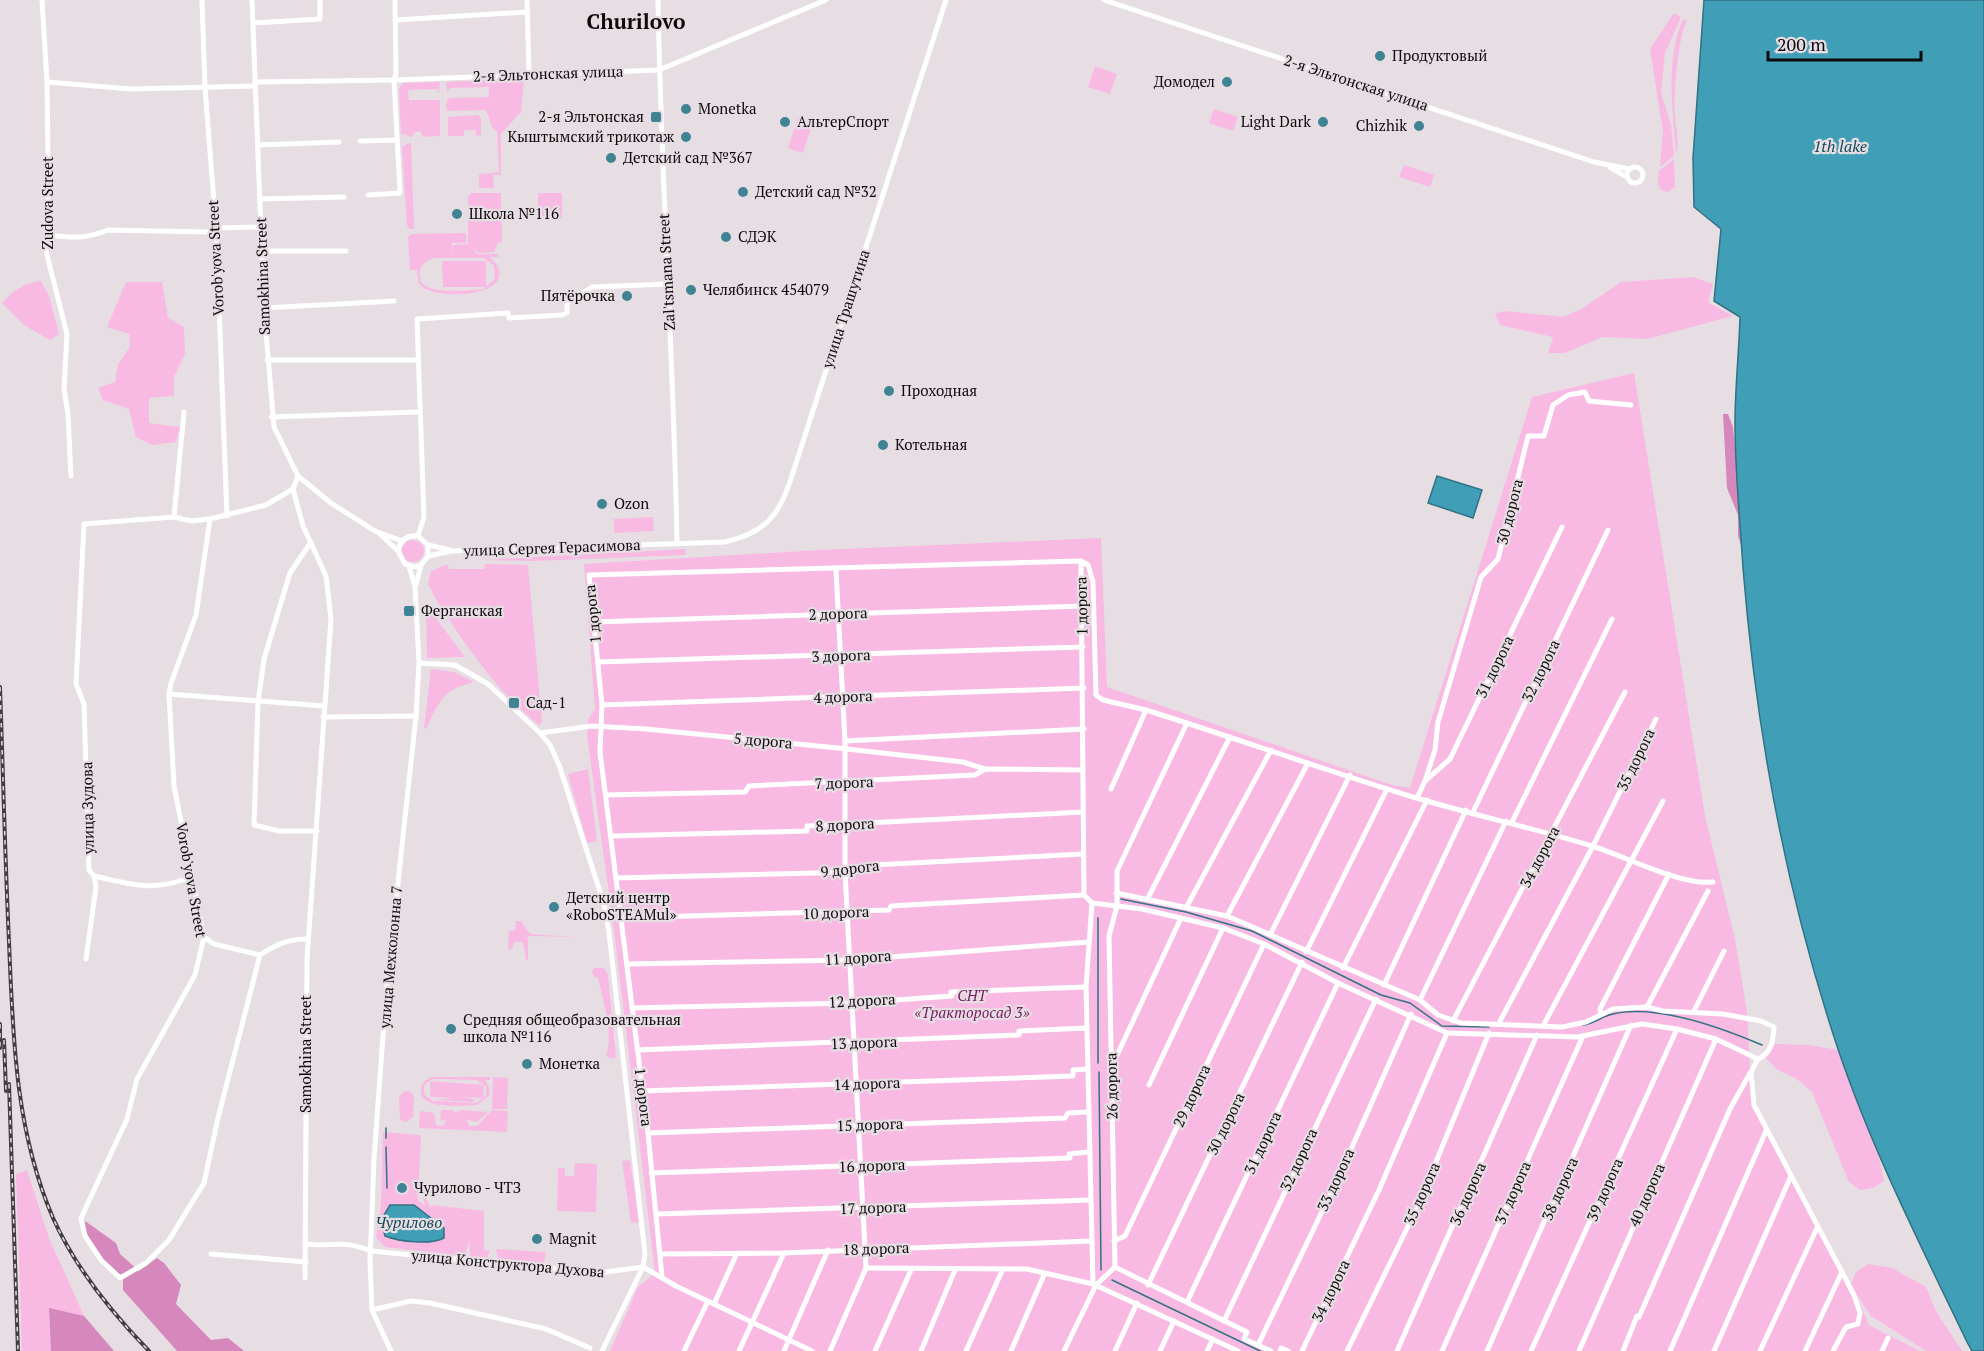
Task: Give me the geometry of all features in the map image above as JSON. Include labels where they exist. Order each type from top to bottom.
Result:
[{"type":"street","name":"Zudova Street","points":[[42,0],[47,82],[48,235],[45,248],[68,334],[64,389],[68,414],[71,476]]},
{"type":"street","name":"Vorob'yova Street","points":[[202,0],[205,88],[216,228],[226,516]]},
{"type":"street","name":"Samokhina Street","points":[[252,0],[264,308],[271,417],[278,439],[298,476]]},
{"type":"street","points":[[253,23],[320,19],[320,0]]},
{"type":"street","points":[[368,195],[400,193],[394,80],[395,0]]},
{"type":"street","points":[[527,0],[529,75]]},
{"type":"street","name":"Zal'tsmana Street","points":[[658,0],[677,544]]},
{"type":"street","name":"2-я Эльтонская улица","points":[[47,82],[131,89],[205,88],[255,84],[659,70],[826,0]]},
{"type":"street","name":"улица Трашутина","points":[[677,544],[725,542],[740,539],[764,526],[781,506],[946,0]]},
{"type":"street","name":"2-я Эльтонская улица","points":[[1104,0],[1607,166]]},
{"type":"street","points":[[395,20],[528,12]]},
{"type":"street","points":[[360,141],[397,140]]},
{"type":"street","points":[[258,145],[339,142]]},
{"type":"street","points":[[1607,166],[1638,168],[1642,177],[1635,183],[1607,166]]},
{"type":"street","points":[[1627,177],[1629,169]]},
{"type":"street","points":[[260,199],[344,197]]},
{"type":"street","points":[[48,235],[75,238],[93,236],[108,230],[209,232],[216,228],[261,227]]},
{"type":"street","points":[[262,251],[346,250]]},
{"type":"street","points":[[421,537],[424,517],[416,360],[417,319],[508,314],[509,318],[562,315],[567,313],[567,303],[592,286],[667,284]]},
{"type":"street","points":[[264,308],[394,301]]},
{"type":"street","points":[[267,360],[416,360]]},
{"type":"street","name":"30 дорога","points":[[1425,781],[1435,750],[1438,722],[1481,577],[1498,560],[1528,436],[1544,436],[1553,405],[1568,395],[1585,392],[1589,400],[1631,405]]},
{"type":"street","points":[[184,412],[174,517],[192,521],[210,519],[266,505],[293,489],[298,476],[331,503],[379,533],[398,551],[402,562],[409,566],[422,564]]},
{"type":"street","points":[[271,417],[418,412]]},
{"type":"street","name":"Samokhina Street","points":[[293,489],[311,542],[326,576],[329,593],[330,653],[326,668],[317,831],[308,939],[305,1278]]},
{"type":"street","name":"улица Зудова","points":[[86,959],[96,887],[94,876],[89,870],[84,704],[76,684],[84,524],[174,517]]},
{"type":"street","name":"Vorob'yova Street","points":[[210,519],[196,615],[171,683],[170,694],[174,786],[204,938],[195,975],[137,1079],[127,1119],[81,1218],[85,1236],[101,1260],[120,1278],[146,1263],[169,1240],[204,1184],[218,1118],[260,956]]},
{"type":"street","name":"31 дорога","points":[[1417,798],[1425,781],[1450,759],[1562,527]]},
{"type":"street","name":"32 дорога","points":[[1384,985],[1608,530]]},
{"type":"street","points":[[379,533],[402,541]]},
{"type":"street","points":[[398,551],[402,541],[409,536],[421,537],[428,545],[452,551]]},
{"type":"street","points":[[311,542],[290,573],[264,659],[258,702],[254,825],[279,831],[317,831]]},
{"type":"street","name":"улица Сергея Герасимова","points":[[428,556],[452,551],[677,544]]},
{"type":"street","points":[[415,587],[422,564],[428,556],[428,545]]},
{"type":"street","points":[[1081,561],[1088,565],[1093,582],[1096,695],[1102,700],[1146,710],[1427,801],[1509,821],[1593,846],[1702,884],[1713,882]]},
{"type":"street","name":"1 дорога","points":[[662,1277],[648,1133],[600,752],[602,705],[589,575],[836,570],[1081,561],[1084,688],[1084,895]]},
{"type":"street","points":[[409,566],[415,587],[419,663],[440,662],[470,672],[488,684],[550,745],[559,765],[604,904],[644,1240],[643,1267],[602,1351]]},
{"type":"street","points":[[830,1351],[866,1268],[845,872],[845,741],[836,570]]},
{"type":"street","name":"2 дорога","points":[[594,622],[1083,606]]},
{"type":"street","points":[[1420,1000],[1612,619]]},
{"type":"street","name":"3 дорога","points":[[598,662],[1083,647]]},
{"type":"street","name":"улица Мехколонна 7","points":[[372,1310],[374,1159],[386,994],[416,716],[419,663]]},
{"type":"street","name":"4 дорога","points":[[602,705],[1084,688]]},
{"type":"street","name":"34 дорога","points":[[1453,1021],[1625,692]]},
{"type":"street","points":[[170,694],[324,706]]},
{"type":"street","points":[[1112,789],[1146,710]]},
{"type":"street","points":[[323,717],[416,716]]},
{"type":"street","name":"35 дорога","points":[[1499,1023],[1593,846],[1656,719]]},
{"type":"street","name":"26 дорога","points":[[1115,1267],[1109,936],[1117,906],[1117,871],[1187,723]]},
{"type":"street","name":"5 дорога","points":[[540,733],[601,726],[963,762],[985,769]]},
{"type":"street","points":[[845,741],[1084,729]]},
{"type":"street","points":[[1148,898],[1230,737]]},
{"type":"street","points":[[1187,906],[1271,750]]},
{"type":"street","points":[[1227,916],[1308,763]]},
{"type":"street","name":"7 дорога","points":[[607,795],[745,792],[749,786],[975,775],[985,769],[1083,770]]},
{"type":"street","points":[[1271,933],[1350,776]]},
{"type":"street","points":[[1306,952],[1387,789]]},
{"type":"street","points":[[1343,968],[1427,801]]},
{"type":"street","points":[[1543,1026],[1663,801]]},
{"type":"street","name":"8 дорога","points":[[612,836],[807,831],[807,826],[1083,812]]},
{"type":"street","name":"9 дорога","points":[[616,878],[845,872],[873,865],[1083,854]]},
{"type":"street","points":[[1601,1014],[1600,1009],[1669,874]]},
{"type":"street","points":[[94,876],[149,888],[172,885],[192,877]]},
{"type":"street","points":[[1647,1007],[1708,891]]},
{"type":"street","points":[[1116,893],[1227,916],[1271,933],[1306,952],[1420,1000],[1438,1015],[1453,1021],[1543,1026],[1586,1022],[1613,1010],[1647,1007],[1663,1011],[1694,1011],[1737,1016],[1774,1027],[1773,1045],[1765,1056],[1758,1059],[1730,1109],[1623,1351]]},
{"type":"street","points":[[1084,895],[1092,903],[1181,918],[1223,928],[1264,944],[1338,983],[1411,1014],[1447,1033],[1583,1036],[1642,1024],[1677,1029],[1716,1039],[1758,1059]]},
{"type":"street","name":"10 дорога","points":[[621,918],[848,913],[889,910],[891,906],[1084,895]]},
{"type":"street","points":[[1092,903],[1086,987],[1088,1152],[1094,1285]]},
{"type":"street","points":[[1111,1068],[1181,918]]},
{"type":"street","points":[[1149,1085],[1223,928]]},
{"type":"street","points":[[204,938],[214,944],[260,956],[278,943],[291,939],[308,939]]},
{"type":"street","name":"11 дорога","points":[[627,964],[850,960],[1089,942]]},
{"type":"street","name":"29 дорога","points":[[1114,1241],[1125,1236],[1264,944]]},
{"type":"street","points":[[1694,1011],[1724,951]]},
{"type":"street","name":"30 дорога","points":[[1148,1285],[1302,962]]},
{"type":"street","name":"31 дорога","points":[[1187,1302],[1338,983]]},
{"type":"street","name":"12 дорога","points":[[632,1008],[853,1003],[952,996],[951,992],[1086,987]]},
{"type":"street","name":"32 дорога","points":[[1224,1321],[1376,999]]},
{"type":"street","name":"33 дорога","points":[[1258,1345],[1341,1172],[1411,1014]]},
{"type":"street","name":"38 дорога","points":[[1487,1351],[1631,1025]]},
{"type":"street","name":"13 дорога","points":[[638,1050],[1019,1035],[1019,1031],[1087,1028]]},
{"type":"street","name":"39 дорога","points":[[1531,1351],[1677,1029]]},
{"type":"street","name":"34 дорога","points":[[1302,1351],[1379,1190],[1447,1033]]},
{"type":"street","name":"35 дорога","points":[[1347,1351],[1417,1208],[1489,1034]]},
{"type":"street","name":"36 дорога","points":[[1396,1351],[1537,1035]]},
{"type":"street","name":"37 дорога","points":[[1442,1351],[1583,1036]]},
{"type":"street","name":"40 дорога","points":[[1579,1351],[1716,1039]]},
{"type":"street","name":"14 дорога","points":[[642,1091],[1073,1076],[1073,1070],[1087,1069]]},
{"type":"street","points":[[1751,1072],[1754,1105],[1842,1272],[1860,1313],[1858,1324],[1846,1327],[1833,1351]]},
{"type":"street","name":"15 дорога","points":[[648,1133],[1065,1118],[1068,1113],[1088,1112]]},
{"type":"street","points":[[1670,1351],[1766,1131]]},
{"type":"street","name":"16 дорога","points":[[651,1173],[1070,1158],[1069,1154],[1088,1152]]},
{"type":"street","points":[[1714,1351],[1791,1176]]},
{"type":"street","name":"17 дорога","points":[[657,1214],[1090,1200]]},
{"type":"street","points":[[1760,1351],[1817,1228]]},
{"type":"street","name":"18 дорога","points":[[661,1254],[784,1253],[1091,1241]]},
{"type":"street","name":"улица Конструктора Духова","points":[[305,1244],[328,1246],[336,1242],[350,1243],[371,1251],[598,1273],[643,1267]]},
{"type":"street","points":[[784,1351],[828,1250]]},
{"type":"street","points":[[684,1351],[737,1253]]},
{"type":"street","points":[[739,1351],[784,1253]]},
{"type":"street","points":[[211,1254],[306,1262]]},
{"type":"street","points":[[643,1267],[711,1303],[812,1351]]},
{"type":"street","points":[[1064,1351],[1094,1285],[1115,1267],[1247,1332],[1244,1339],[1271,1351]]},
{"type":"street","points":[[866,1268],[1002,1271],[1027,1269],[1044,1275],[1094,1285],[1238,1351]]},
{"type":"street","points":[[875,1351],[911,1270]]},
{"type":"street","points":[[921,1351],[955,1270]]},
{"type":"street","points":[[966,1351],[1002,1271]]},
{"type":"street","points":[[1805,1351],[1842,1272]]},
{"type":"street","points":[[1011,1351],[1044,1275]]},
{"type":"street","points":[[391,1351],[372,1310],[411,1301],[546,1329],[590,1348]]},
{"type":"street","points":[[1115,1351],[1137,1303]]},
{"type":"street","points":[[1160,1351],[1174,1321]]},
{"type":"street","points":[[1882,1351],[1888,1338]]},
{"type":"street","points":[[1207,1351],[1213,1339]]},
{"type":"street","points":[[1280,1351],[1281,1348],[1288,1351]]},
{"type":"green space","points":[[1674,13],[1681,17],[1665,53],[1661,93],[1671,124],[1674,156],[1660,167],[1663,132],[1650,49]]},
{"type":"green space","points":[[1683,19],[1687,21],[1681,39],[1677,68],[1675,117],[1678,140],[1676,154],[1672,68],[1677,35]]},
{"type":"green space","points":[[1095,66],[1117,74],[1110,94],[1088,87]]},
{"type":"green space","points":[[524,79],[521,112],[501,134],[501,175],[493,175],[494,188],[479,188],[479,174],[499,172],[497,131],[493,129],[486,110],[447,111],[446,102],[450,98],[489,97],[489,87],[450,88],[447,92],[446,82]]},
{"type":"green space","points":[[440,82],[439,93],[437,89],[408,90],[409,100],[440,100],[440,136],[423,137],[420,131],[415,132],[411,138],[406,134],[401,135],[399,89],[403,83]]},
{"type":"green space","points":[[1214,109],[1238,117],[1233,131],[1209,123]]},
{"type":"green space","points":[[478,115],[481,118],[481,135],[476,136],[476,130],[464,130],[464,136],[448,136],[448,117]]},
{"type":"green space","points":[[798,117],[813,122],[803,153],[788,148]]},
{"type":"green space","points":[[411,143],[414,229],[409,229],[407,225],[402,147]]},
{"type":"green space","points":[[1674,159],[1675,187],[1668,192],[1661,190],[1658,184],[1659,171]]},
{"type":"green space","points":[[1404,165],[1434,175],[1430,187],[1399,177]]},
{"type":"green space","points":[[471,193],[501,193],[502,242],[498,243],[494,252],[480,253],[474,249],[477,254],[498,254],[498,257],[490,257],[499,270],[498,280],[489,288],[476,292],[443,294],[429,290],[419,284],[417,270],[410,270],[408,237],[411,234],[466,233],[466,243],[452,243],[453,255],[453,245],[468,244],[468,197]],"holes":[[[433,258],[484,258],[494,266],[495,279],[483,289],[455,291],[433,289],[420,280],[422,266]]]},
{"type":"green space","points":[[538,193],[562,193],[562,218],[538,218]]},
{"type":"green space","points":[[442,261],[486,261],[486,287],[443,287]]},
{"type":"green space","points":[[1693,277],[1713,284],[1708,302],[1733,316],[1647,339],[1602,337],[1565,353],[1548,353],[1553,337],[1500,325],[1495,314],[1505,311],[1563,317],[1580,310],[1621,282]]},
{"type":"green space","points":[[41,281],[49,296],[59,334],[50,340],[24,325],[2,303],[19,288]]},
{"type":"green space","points":[[126,282],[162,282],[168,318],[184,327],[185,354],[174,377],[174,396],[149,398],[149,423],[180,427],[176,442],[152,445],[136,437],[129,409],[103,400],[98,388],[115,382],[118,364],[130,347],[129,334],[107,327]]},
{"type":"green space","name":"СНТ «Тракторосад 3»","points":[[1634,373],[1705,816],[1735,939],[1747,1012],[1751,1085],[1758,1109],[1851,1284],[1856,1272],[1868,1264],[1892,1268],[1926,1287],[1936,1311],[1962,1351],[1926,1351],[1871,1316],[1855,1292],[1869,1325],[1920,1351],[610,1351],[638,1287],[655,1273],[614,930],[587,736],[588,720],[595,709],[584,564],[820,550],[1101,538],[1107,687],[1392,785],[1410,788],[1532,397]]},
{"type":"green space","points":[[653,517],[654,531],[614,533],[614,519]]},
{"type":"green space","points":[[413,540],[421,543],[424,551],[421,559],[413,562],[405,559],[402,551],[405,543]]},
{"type":"green space","points":[[685,549],[686,555],[533,561],[481,560]]},
{"type":"green space","points":[[448,564],[449,569],[484,569],[485,564],[528,565],[542,722],[539,725],[524,713],[495,682],[467,646],[433,594],[428,583],[431,571]]},
{"type":"green space","points":[[426,605],[465,657],[427,658]]},
{"type":"green space","points":[[431,669],[454,672],[474,682],[455,688],[443,698],[426,729],[424,728]]},
{"type":"green space","points":[[588,769],[597,841],[587,843],[568,774]]},
{"type":"green space","points":[[516,921],[521,921],[530,934],[577,937],[528,936],[528,960],[526,960],[523,942],[513,942],[513,949],[508,949],[509,931],[515,930]]},
{"type":"green space","points":[[594,968],[604,968],[608,975],[616,1058],[606,1055],[608,1027],[598,978],[594,977],[592,971]]},
{"type":"green space","points":[[1775,1044],[1808,1045],[1839,1050],[1878,1153],[1884,1181],[1873,1188],[1860,1190],[1849,1182],[1812,1092],[1797,1079],[1776,1069],[1765,1057]]},
{"type":"green space","points":[[431,1077],[490,1077],[490,1080],[485,1080],[489,1087],[489,1096],[477,1105],[445,1106],[429,1102],[423,1098],[421,1089],[425,1081]],"holes":[[[435,1079],[477,1080],[486,1086],[486,1095],[477,1103],[433,1101],[424,1092],[427,1082]]]},
{"type":"green space","points":[[493,1077],[508,1078],[507,1109],[492,1109]]},
{"type":"green space","points":[[430,1081],[484,1085],[483,1098],[461,1097],[473,1099],[473,1102],[434,1100],[456,1098],[430,1097]]},
{"type":"green space","points":[[405,1091],[411,1092],[414,1097],[413,1117],[406,1122],[400,1120],[399,1096]]},
{"type":"green space","points":[[441,1110],[455,1110],[453,1114],[457,1111],[460,1114],[459,1110],[488,1112],[477,1122],[467,1120],[469,1126],[477,1126],[492,1110],[508,1111],[507,1132],[419,1128],[420,1111],[434,1113],[436,1125],[443,1126],[446,1120],[440,1121]]},
{"type":"green space","points":[[383,1132],[421,1135],[418,1200],[425,1206],[422,1192],[426,1192],[426,1199],[431,1208],[432,1205],[484,1211],[484,1250],[490,1251],[487,1258],[470,1257],[469,1241],[465,1256],[385,1247],[376,1237],[381,1204]]},
{"type":"green space","points":[[630,1160],[639,1222],[631,1223],[622,1161]]},
{"type":"green space","points":[[575,1163],[597,1164],[596,1212],[557,1211],[558,1168],[565,1168],[565,1176],[574,1176]]},
{"type":"green space","points":[[27,1170],[49,1238],[84,1316],[49,1309],[51,1351],[22,1351],[16,1174]]},
{"type":"green space","points":[[496,1249],[546,1252],[544,1263],[498,1259]]},
{"type":"shaded area","points":[[1723,414],[1728,414],[1733,427],[1745,556],[1738,536],[1738,515],[1727,488]]},
{"type":"shaded area","points":[[85,1221],[116,1243],[120,1254],[139,1271],[157,1258],[164,1263],[181,1285],[176,1304],[211,1340],[228,1338],[244,1351],[177,1351],[123,1290],[123,1276],[100,1256],[84,1228]]},
{"type":"shaded area","points":[[49,1308],[84,1316],[114,1351],[51,1351]]},
{"type":"water","name":"1th lake","points":[[1704,0],[1984,0],[1984,1351],[1972,1351],[1967,1342],[1898,1197],[1851,1087],[1803,931],[1776,811],[1756,690],[1743,568],[1735,423],[1740,317],[1714,301],[1721,229],[1694,207],[1693,158]]},
{"type":"water","points":[[1437,476],[1482,490],[1473,518],[1428,503]]},
{"type":"water","name":"Чурилово","points":[[390,1205],[414,1205],[444,1228],[444,1238],[415,1242],[385,1236],[381,1220]]},
{"type":"waterway","points":[[1121,899],[1186,912],[1252,931],[1381,995],[1410,1003],[1442,1026],[1489,1027]]},
{"type":"waterway","points":[[1098,918],[1098,1063]]},
{"type":"waterway","points":[[1583,1025],[1609,1015],[1627,1012],[1666,1014],[1727,1031],[1762,1045]]},
{"type":"waterway","points":[[1099,1072],[1101,1270]]},
{"type":"waterway","points":[[386,1128],[386,1138]]},
{"type":"waterway","points":[[386,1147],[387,1188]]},
{"type":"waterway","points":[[1112,1280],[1260,1351]]},
{"type":"railway","points":[[0,687],[12,1013],[23,1117],[40,1185],[62,1236],[83,1272],[121,1321],[149,1351]]},
{"type":"railway","points":[[0,1024],[0,1048]]},
{"type":"railway","points":[[4,1040],[6,1091]]},
{"type":"railway","points":[[9,1084],[18,1351]]},
{"type":"place","name":"Продуктовый","points":[[1380,56]]},
{"type":"place","name":"Домодел","points":[[1227,82]]},
{"type":"place","name":"Monetka","points":[[686,109]]},
{"type":"place","name":"2-я Эльтонская","points":[[656,117]]},
{"type":"place","name":"АльтерСпорт","points":[[785,122]]},
{"type":"place","name":"Light Dark","points":[[1323,122]]},
{"type":"place","name":"Chizhik","points":[[1419,126]]},
{"type":"place","name":"Кыштымский трикотаж","points":[[686,137]]},
{"type":"place","name":"Детский сад №367","points":[[611,158]]},
{"type":"place","name":"Детский сад №32","points":[[743,192]]},
{"type":"place","name":"Школа №116","points":[[457,214]]},
{"type":"place","name":"СДЭК","points":[[726,237]]},
{"type":"place","name":"Челябинск 454079","points":[[691,290]]},
{"type":"place","name":"Пятёрочка","points":[[627,296]]},
{"type":"place","name":"Проходная","points":[[889,391]]},
{"type":"place","name":"Котельная","points":[[883,445]]},
{"type":"place","name":"Ozon","points":[[602,504]]},
{"type":"place","name":"Ферганская","points":[[409,611]]},
{"type":"place","name":"Сад-1","points":[[514,703]]},
{"type":"place","name":"Детский центр «RoboSTEAMul»","points":[[554,907]]},
{"type":"place","name":"Средняя общеобразовательная школа №116","points":[[451,1029]]},
{"type":"place","name":"Монетка","points":[[527,1064]]},
{"type":"place","name":"Чурилово - ЧТЗ","points":[[402,1188]]},
{"type":"place","name":"Magnit","points":[[537,1239]]},
{"type":"district","name":"Churilovo","points":[[636,22]]}]
